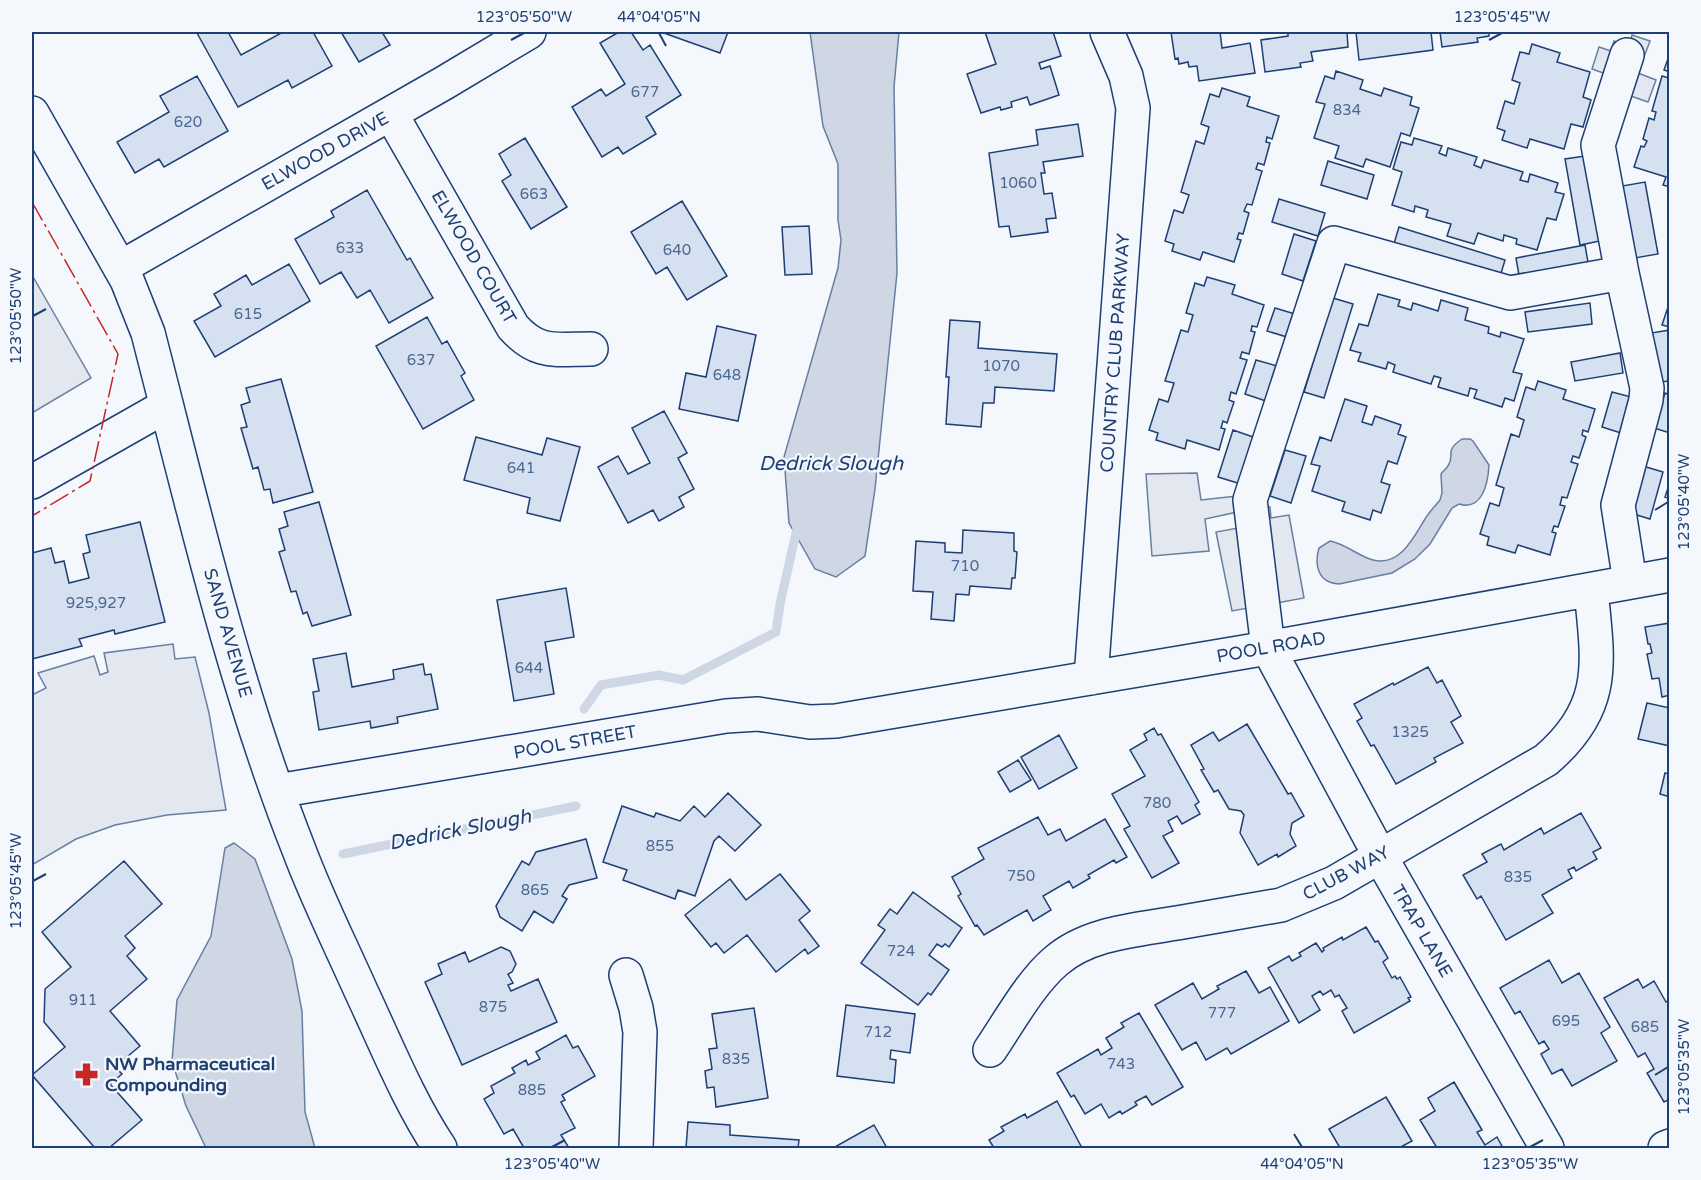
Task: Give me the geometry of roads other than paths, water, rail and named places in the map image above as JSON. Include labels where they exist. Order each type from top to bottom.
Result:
[{"type":"street","name":"ELWOOD DRIVE","points":[[120,268],[391,114],[529,32]]},
{"type":"street","name":"COUNTRY CLUB PARKWAY","points":[[1091,678],[1132,108],[1126,76],[1107,32]]},
{"type":"street","points":[[1626,56],[1598,145],[1648,394],[1618,510],[1630,582]]},
{"type":"street","name":"SAND AVENUE","points":[[32,113],[132,290],[147,333],[237,670],[277,791],[299,850],[343,951],[417,1108],[440,1149]]},
{"type":"street","name":"ELWOOD COURT","points":[[391,114],[513,327],[532,345],[591,349]]},
{"type":"street","points":[[1268,648],[1250,500],[1334,243],[1510,293],[1622,273]]},
{"type":"street","points":[[32,482],[166,406]]},
{"type":"street","name":"POOL ROAD","points":[[873,715],[1268,648],[1670,575]]},
{"type":"street","name":"CLUB WAY","points":[[990,1050],[1042,975],[1069,951],[1123,932],[1281,905],[1323,888],[1546,760],[1570,737],[1588,708],[1597,670],[1591,590]]},
{"type":"street","name":"TRAP LANE","points":[[1268,648],[1380,856],[1547,1149]]},
{"type":"street","name":"POOL STREET","points":[[277,791],[726,716],[758,714],[824,723],[873,715]]},
{"type":"street","points":[[626,975],[636,1008],[640,1032],[636,1149]]},
{"type":"street","points":[[1665,1149],[1670,1146]]},
{"type":"water","name":"Dedrick Slough","points":[[810,32],[899,32],[894,87],[897,273],[875,489],[865,556],[836,577],[815,569],[789,523],[784,457],[838,268],[841,240],[838,220],[838,164],[823,126]]},
{"type":"water","points":[[1462,439],[1473,441],[1489,465],[1485,488],[1478,500],[1473,504],[1459,504],[1452,508],[1430,544],[1415,559],[1392,573],[1339,584],[1322,577],[1317,561],[1319,548],[1330,541],[1373,560],[1391,559],[1405,549],[1440,500],[1441,474],[1450,462],[1451,450]]},
{"type":"water","points":[[234,843],[255,859],[292,959],[302,1011],[305,1112],[315,1148],[206,1148],[186,1106],[172,1061],[177,1000],[211,936],[225,848]]},
{"type":"waterway","name":"Dedrick Slough","points":[[584,709],[601,685],[659,675],[683,680],[776,632],[798,524]]},
{"type":"waterway","name":"Dedrick Slough","points":[[343,854],[576,806]]},
{"type":"place","name":"NW Pharmaceutical Compounding","points":[[87,1074]]}]
